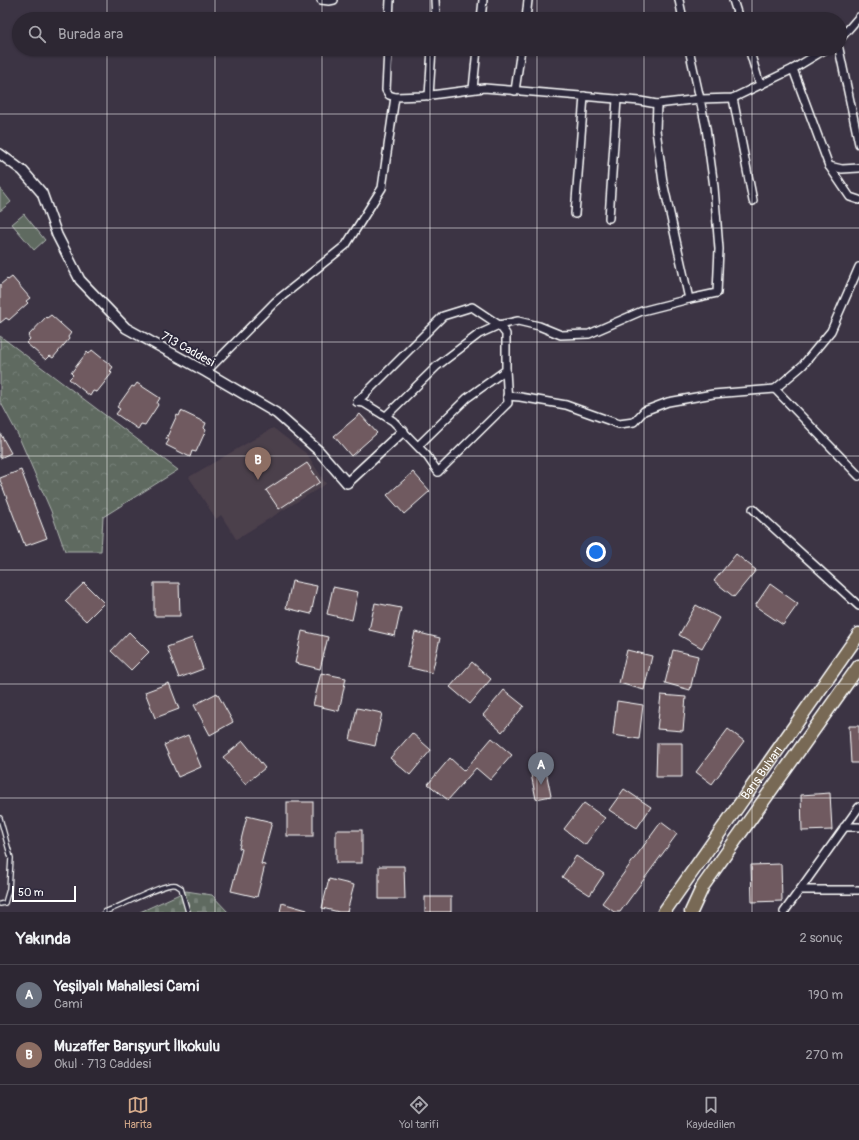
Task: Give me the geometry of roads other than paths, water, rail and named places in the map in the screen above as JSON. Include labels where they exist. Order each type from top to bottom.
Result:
[{"type":"main road","name":"Barış Bulvarı","points":[[664,912],[859,634]]},
{"type":"main road","name":"Barış Bulvarı","points":[[691,912],[703,886],[859,666]]},
{"type":"street","points":[[321,0],[334,0]]},
{"type":"street","points":[[390,0],[390,12]]},
{"type":"street","points":[[435,0],[436,12]]},
{"type":"street","points":[[482,12],[483,0]]},
{"type":"street","points":[[527,12],[528,0]]},
{"type":"street","points":[[679,0],[682,12]]},
{"type":"street","points":[[733,0],[737,12]]},
{"type":"street","points":[[847,31],[859,17]]},
{"type":"street","points":[[388,56],[386,90],[389,95],[395,97],[429,96],[484,88],[618,99],[657,104],[700,99],[733,98],[793,69],[814,56]]},
{"type":"street","points":[[429,96],[432,56]]},
{"type":"street","points":[[473,89],[476,56]]},
{"type":"street","points":[[515,91],[520,56]]},
{"type":"street","points":[[386,416],[437,366],[479,334],[499,325],[518,321],[539,326],[561,335],[589,334],[642,312],[717,293],[719,249],[714,187],[706,128],[691,56]]},
{"type":"street","points":[[751,56],[760,85]]},
{"type":"street","points":[[840,56],[859,144]]},
{"type":"street","points":[[793,69],[829,166],[850,197],[859,200]]},
{"type":"street","points":[[575,214],[584,96]]},
{"type":"street","points":[[206,372],[275,302],[346,245],[382,188],[395,97]]},
{"type":"street","points":[[733,98],[753,201]]},
{"type":"street","points":[[609,218],[618,99]]},
{"type":"street","points":[[657,104],[656,130],[663,182],[689,299]]},
{"type":"street","name":"713 Caddesi","points":[[0,154],[23,171],[42,193],[57,235],[80,280],[126,328],[276,413],[319,451],[347,483],[403,431]]},
{"type":"street","points":[[829,166],[842,169],[859,168]]},
{"type":"street","points":[[507,396],[566,405],[619,424],[634,422],[644,411],[668,402],[713,394],[775,389],[803,365],[831,331],[859,267]]},
{"type":"street","points":[[472,308],[499,325],[506,334],[508,403],[438,472],[427,456],[393,420],[364,404],[357,402],[443,316],[472,308]]},
{"type":"street","points":[[418,446],[467,398],[506,370]]},
{"type":"street","points":[[775,389],[859,476]]},
{"type":"street","points":[[753,509],[859,606]]},
{"type":"street","points":[[784,912],[859,807]]},
{"type":"street","points":[[844,827],[859,827]]},
{"type":"street","points":[[800,890],[859,890]]},
{"type":"lane","points":[[0,818],[11,858],[9,889],[5,902],[0,904]]},
{"type":"lane","points":[[104,912],[113,911],[160,887],[174,884],[181,888],[188,912]]},
{"type":"place","name":"Muzaffer Barışyurt İlkokulu","points":[[258,480]]},
{"type":"place","name":"Yeşilyalı Mahallesi Cami","points":[[541,785]]}]
